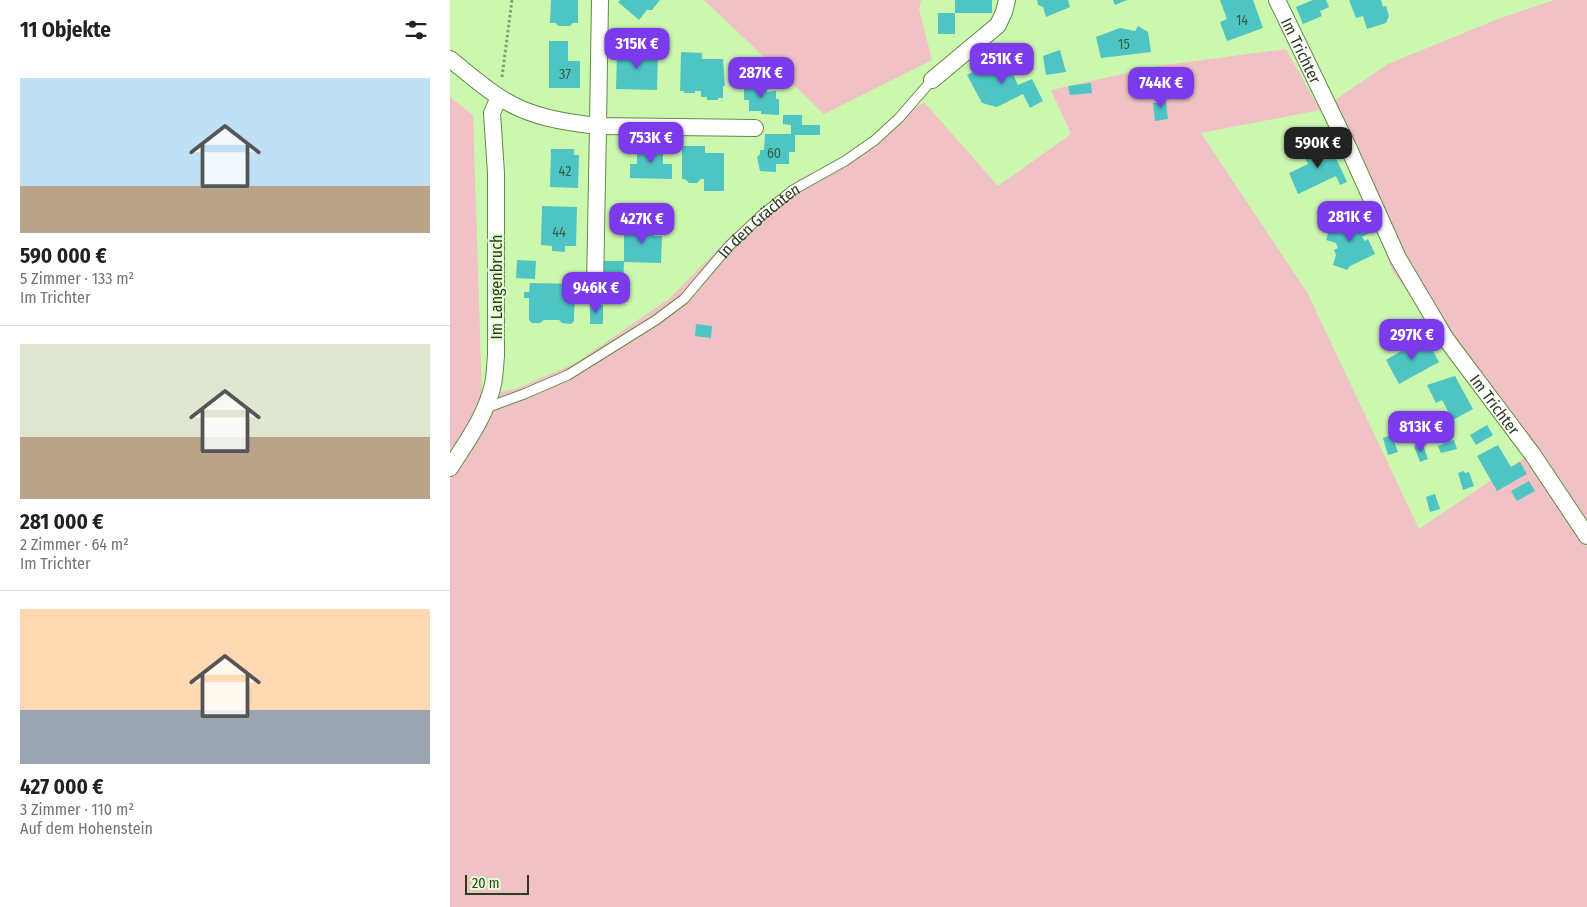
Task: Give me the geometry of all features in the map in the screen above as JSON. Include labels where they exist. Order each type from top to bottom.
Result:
[{"type":"street","points":[[595,288],[600,0]]},
{"type":"street","name":"In den Grächten","points":[[932,80],[998,25],[1004,12],[1006,0]]},
{"type":"street","name":"Im Trichter","points":[[1277,0],[1349,149],[1398,258],[1446,339],[1534,455],[1587,536]]},
{"type":"street","points":[[450,59],[499,97],[519,108],[563,122],[598,126],[755,128]]},
{"type":"street","name":"Im Langenbruch","points":[[450,468],[478,427],[493,383],[496,356],[496,173],[492,113],[499,97]]},
{"type":"lane","name":"In den Grächten","points":[[486,408],[568,375],[656,320],[684,298],[729,246],[763,214],[793,190],[845,161],[876,140],[899,118],[932,80]]},
{"type":"path","points":[[499,97],[512,0]]},
{"type":"shaded area","points":[[704,0],[921,0],[919,9],[932,60],[824,114]]},
{"type":"shaded area","points":[[1554,0],[1587,0],[1587,907],[450,907],[450,97],[473,115],[482,396],[515,389],[574,364],[670,298],[726,241],[799,179],[845,157],[924,102],[998,186],[1071,134],[1051,90],[1158,66],[1286,49],[1320,110],[1201,133],[1308,294],[1419,529],[1524,458],[1392,270],[1332,102],[1388,64],[1498,19]]},
{"type":"building","points":[[551,0],[578,0],[578,23],[573,23],[570,26],[559,26],[555,23],[550,23]]},
{"type":"building","points":[[620,0],[660,0],[652,10],[647,10],[639,20],[618,2]]},
{"type":"building","points":[[955,0],[992,0],[992,13],[955,13]]},
{"type":"building","points":[[1037,0],[1068,0],[1070,7],[1046,17],[1043,7],[1038,5]]},
{"type":"building","points":[[1113,0],[1127,0],[1115,5]]},
{"type":"building","points":[[1220,0],[1253,0],[1263,28],[1227,41],[1220,22],[1227,19]]},
{"type":"building","points":[[1313,0],[1326,0],[1329,7],[1320,11],[1322,16],[1303,24],[1296,7]]},
{"type":"building","points":[[1349,0],[1381,0],[1383,7],[1386,6],[1389,16],[1386,23],[1367,29],[1363,16],[1356,18]]},
{"type":"building","points":[[938,13],[955,13],[955,34],[938,34]]},
{"type":"building","points":[[1138,26],[1148,32],[1151,52],[1101,58],[1096,37],[1120,28],[1135,31]]},
{"type":"building","points":[[549,41],[568,41],[568,61],[580,61],[580,88],[549,88]]},
{"type":"building","points":[[1060,50],[1066,72],[1046,75],[1043,56]]},
{"type":"building","points":[[617,51],[658,52],[657,90],[616,89]]},
{"type":"building","points":[[681,52],[702,53],[702,59],[723,59],[725,86],[723,86],[723,98],[707,100],[707,97],[701,97],[701,91],[684,93],[684,91],[680,91]]},
{"type":"building","points":[[1002,57],[1006,64],[1008,63],[1018,85],[1032,79],[1043,101],[1030,108],[1023,94],[997,107],[982,103],[967,75]]},
{"type":"building","points":[[744,83],[767,83],[767,92],[776,91],[776,99],[779,99],[779,115],[761,114],[761,111],[749,111],[749,100],[744,100]]},
{"type":"building","points":[[1091,83],[1092,93],[1070,95],[1068,86]]},
{"type":"building","points":[[1158,94],[1165,94],[1168,119],[1155,121],[1153,103],[1159,103]]},
{"type":"building","points":[[783,115],[802,115],[802,125],[820,125],[820,135],[795,135],[795,152],[789,152],[789,164],[776,164],[776,172],[760,171],[757,157],[760,154],[760,150],[764,150],[765,134],[791,134],[791,125],[783,124]]},
{"type":"building","points":[[1328,141],[1347,182],[1340,185],[1336,176],[1298,194],[1289,173],[1308,164],[1303,153]]},
{"type":"building","points":[[637,145],[663,146],[663,164],[672,164],[672,179],[630,178],[630,164],[637,164]]},
{"type":"building","points":[[682,146],[705,146],[705,153],[724,153],[724,191],[704,191],[704,179],[697,183],[689,183],[682,179]]},
{"type":"building","points":[[551,149],[574,149],[574,155],[579,155],[578,188],[550,187]]},
{"type":"building","points":[[542,206],[577,207],[576,246],[565,246],[565,252],[552,251],[552,246],[541,245]]},
{"type":"building","points":[[1356,217],[1358,221],[1363,218],[1370,233],[1362,237],[1365,241],[1368,239],[1375,254],[1350,266],[1347,270],[1333,265],[1336,255],[1334,250],[1338,248],[1336,243],[1326,240],[1331,225],[1342,224],[1344,218]]},
{"type":"building","points":[[624,225],[654,225],[654,236],[662,236],[661,263],[624,262]]},
{"type":"building","points":[[517,260],[536,261],[535,279],[516,278]]},
{"type":"building","points":[[604,261],[624,261],[623,289],[604,289]]},
{"type":"building","points":[[530,283],[575,284],[574,321],[571,324],[562,323],[559,320],[544,320],[540,323],[532,323],[529,320],[529,298],[524,298],[524,292],[529,292]]},
{"type":"building","points":[[590,305],[603,305],[603,324],[590,324]]},
{"type":"building","points":[[696,324],[712,326],[711,338],[695,336]]},
{"type":"building","points":[[1425,337],[1439,362],[1399,384],[1386,360]]},
{"type":"building","points":[[1455,376],[1473,409],[1453,420],[1442,400],[1436,403],[1427,385]]},
{"type":"building","points":[[1487,425],[1493,435],[1476,445],[1470,435]]},
{"type":"building","points":[[1392,435],[1398,452],[1388,455],[1383,438]]},
{"type":"building","points":[[1454,440],[1457,449],[1441,453],[1438,446]]},
{"type":"building","points":[[1422,443],[1428,459],[1420,462],[1414,446]]},
{"type":"building","points":[[1498,445],[1511,467],[1520,462],[1527,474],[1497,491],[1477,456]]},
{"type":"building","points":[[1464,471],[1465,473],[1469,472],[1474,486],[1463,490],[1458,473]]},
{"type":"building","points":[[1529,481],[1535,491],[1517,501],[1511,491]]},
{"type":"building","points":[[1435,494],[1440,509],[1430,512],[1426,497]]}]
